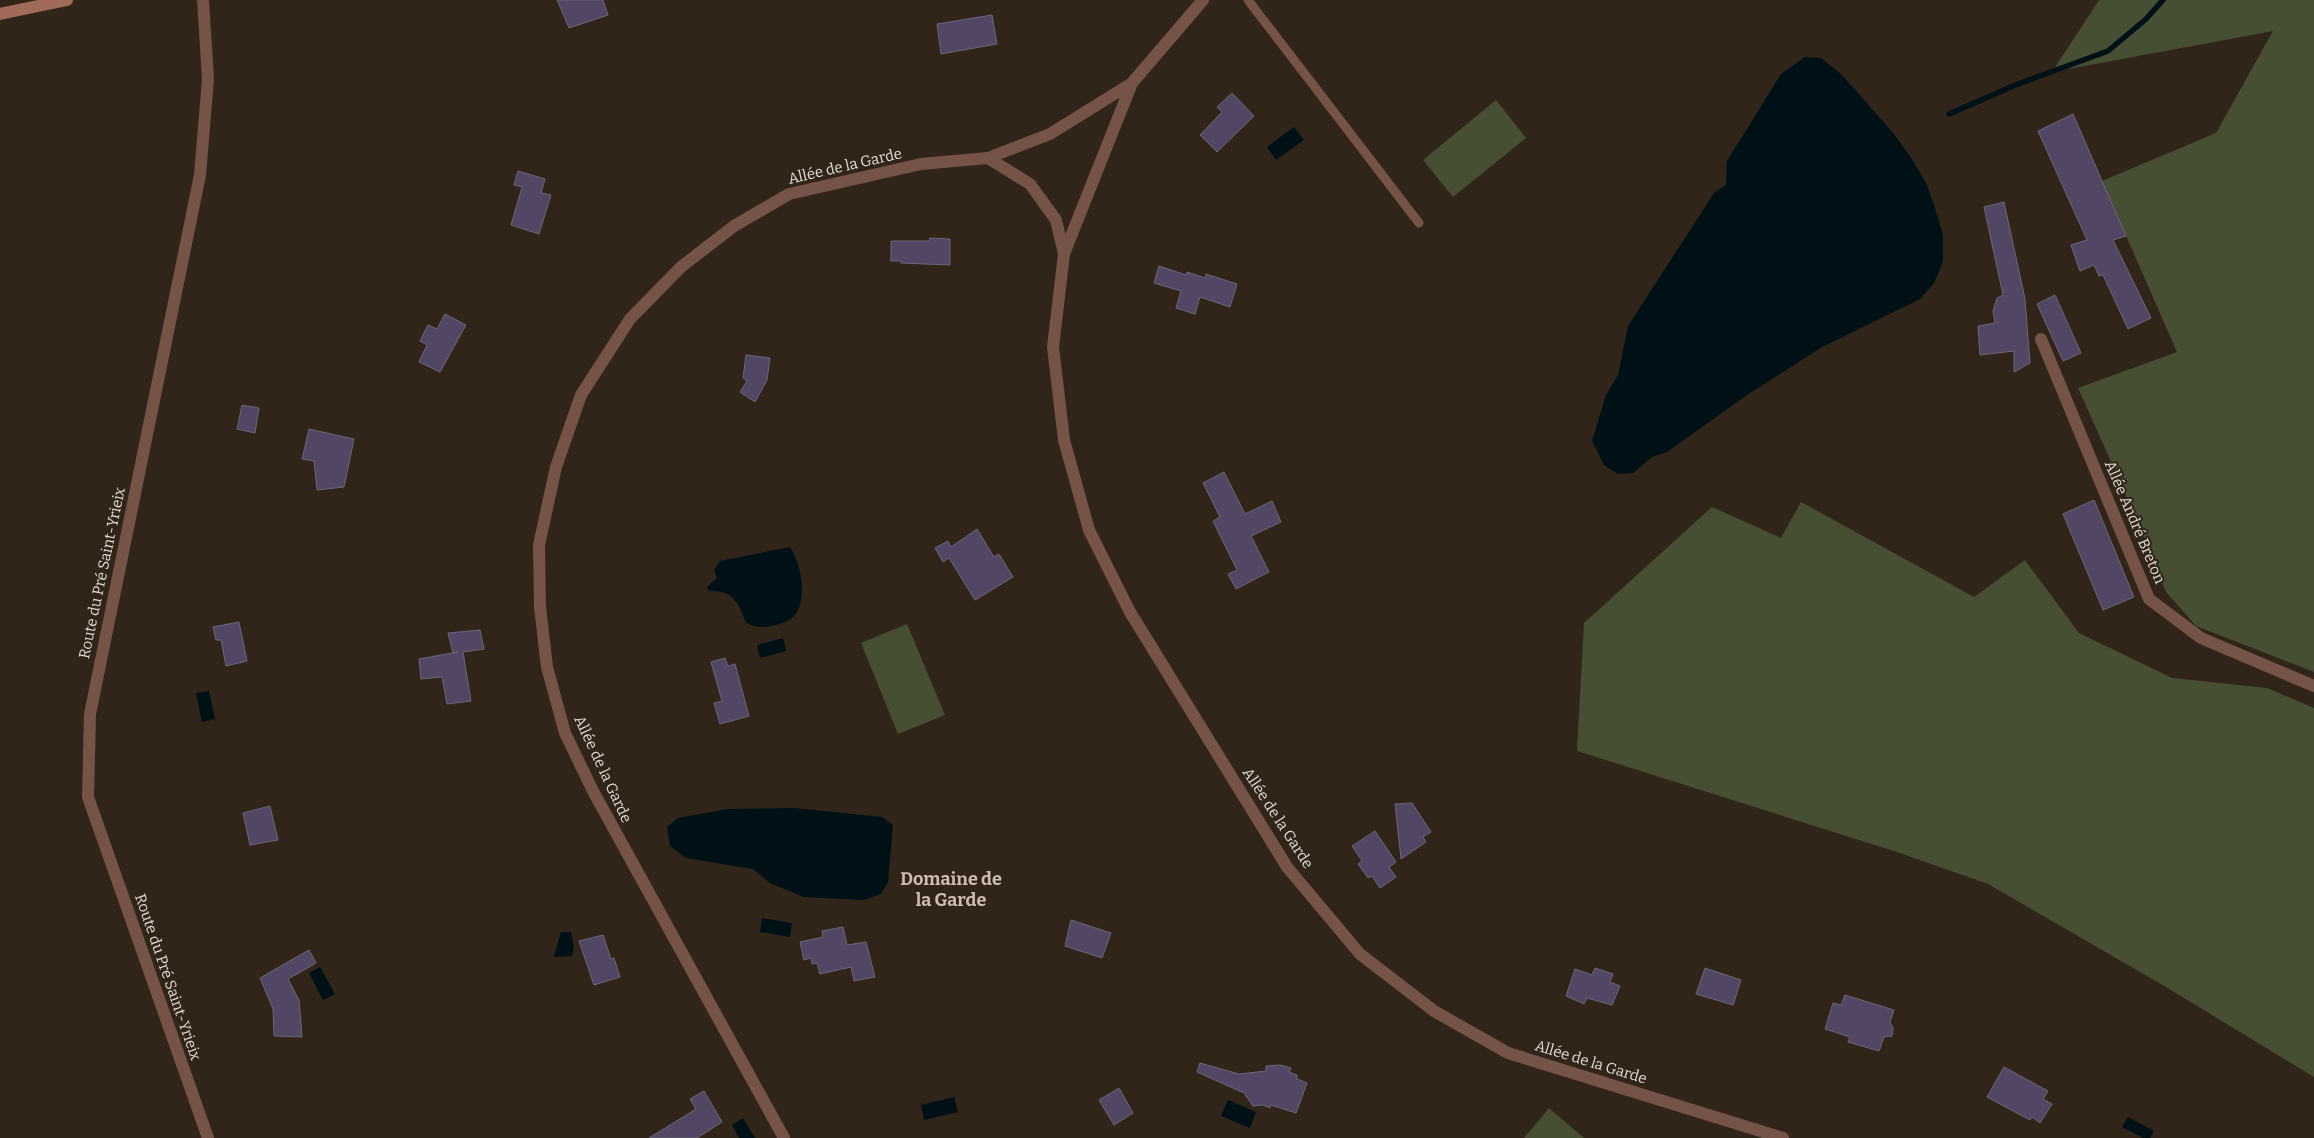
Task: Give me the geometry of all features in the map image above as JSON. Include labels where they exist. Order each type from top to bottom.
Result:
[{"type":"main road","points":[[0,14],[67,0]]},
{"type":"street","name":"Route du Pré Saint-Yrieix","points":[[202,0],[208,79],[200,176],[90,714],[88,797],[208,1138]]},
{"type":"street","name":"Allée de la Garde","points":[[784,1138],[593,792],[565,733],[547,667],[540,607],[539,545],[556,466],[581,395],[630,319],[681,267],[734,226],[790,194],[921,164],[988,158],[1050,134],[1132,83],[1203,0]]},
{"type":"street","name":"Allée de la Garde","points":[[1132,83],[1064,254],[1053,347],[1064,440],[1089,530],[1130,612],[1287,867],[1360,954],[1434,1011],[1508,1053],[1783,1138]]},
{"type":"street","name":"Allée de la Garde","points":[[988,158],[1030,184],[1056,220],[1064,254]]},
{"type":"street","name":"Allée André Breton","points":[[2041,339],[2149,599],[2200,638],[2314,686]]},
{"type":"lane","points":[[1248,0],[1419,223]]},
{"type":"green space","points":[[2099,0],[2314,0],[2314,672],[2196,626],[2166,592],[2134,513],[2078,388],[2177,352],[2102,181],[2216,133],[2273,31],[2052,72]]},
{"type":"green space","points":[[1496,100],[1526,138],[1453,197],[1423,160]]},
{"type":"green space","points":[[1801,502],[1974,597],[2025,560],[2079,633],[2172,678],[2267,688],[2314,708],[2314,1077],[2166,987],[1988,884],[1897,852],[1577,751],[1584,623],[1712,507],[1781,538]]},
{"type":"green space","points":[[907,624],[945,715],[898,734],[861,643]]},
{"type":"green space","points":[[1549,1108],[1584,1138],[1524,1138]]},
{"type":"shaded area","points":[[1805,57],[1821,58],[1842,75],[1894,134],[1926,183],[1943,235],[1943,262],[1934,283],[1920,299],[1822,347],[1747,395],[1667,452],[1652,457],[1633,473],[1618,474],[1604,465],[1592,441],[1606,395],[1618,375],[1628,326],[1714,193],[1726,185],[1727,161],[1781,74]]},
{"type":"shaded area","points":[[1294,127],[1304,140],[1276,160],[1267,147]]},
{"type":"shaded area","points":[[790,547],[800,572],[802,592],[798,610],[790,620],[768,627],[750,625],[746,623],[737,603],[730,595],[709,591],[707,587],[717,578],[714,570],[720,561]]},
{"type":"shaded area","points":[[783,638],[786,651],[760,658],[757,645]]},
{"type":"shaded area","points":[[209,691],[215,719],[202,722],[196,693]]},
{"type":"shaded area","points":[[794,808],[882,817],[893,825],[888,882],[881,894],[864,900],[804,897],[770,883],[753,869],[686,858],[670,846],[667,827],[678,818],[728,809]]},
{"type":"shaded area","points":[[762,918],[792,923],[790,937],[760,932]]},
{"type":"shaded area","points":[[561,932],[571,932],[574,946],[572,956],[554,957]]},
{"type":"shaded area","points":[[320,967],[335,994],[323,1000],[309,973]]},
{"type":"shaded area","points":[[954,1097],[958,1112],[924,1120],[921,1105]]},
{"type":"shaded area","points":[[1228,1100],[1256,1112],[1250,1128],[1221,1116]]},
{"type":"shaded area","points":[[2128,1117],[2154,1131],[2150,1138],[2143,1138],[2122,1127]]},
{"type":"shaded area","points":[[743,1118],[755,1138],[739,1138],[732,1125]]},
{"type":"building","points":[[557,0],[603,0],[608,15],[569,28]]},
{"type":"building","points":[[992,15],[997,44],[941,54],[937,24]]},
{"type":"building","points":[[1232,93],[1254,116],[1217,152],[1200,135],[1222,112],[1217,107]]},
{"type":"building","points":[[2073,114],[2126,236],[2113,240],[2151,318],[2128,329],[2103,275],[2099,276],[2094,265],[2080,271],[2071,245],[2087,240],[2038,131]]},
{"type":"building","points":[[518,171],[545,179],[541,193],[551,195],[539,234],[511,225],[522,187],[514,185]]},
{"type":"building","points":[[2004,202],[2025,299],[2030,363],[2014,372],[2014,351],[1980,355],[1978,326],[1995,323],[1993,311],[1997,298],[2003,295],[1984,207]]},
{"type":"building","points":[[930,238],[950,239],[950,265],[891,261],[891,241],[929,241]]},
{"type":"building","points":[[1159,266],[1186,275],[1187,272],[1205,278],[1206,274],[1237,284],[1230,307],[1200,297],[1195,314],[1176,308],[1181,291],[1154,283]]},
{"type":"building","points":[[2055,295],[2081,353],[2063,361],[2037,304]]},
{"type":"building","points":[[445,314],[466,325],[440,372],[419,362],[427,345],[420,341],[428,325],[437,329]]},
{"type":"building","points":[[746,355],[770,358],[767,380],[755,402],[740,392],[747,381],[743,378]]},
{"type":"building","points":[[242,405],[259,408],[255,433],[237,429]]},
{"type":"building","points":[[309,429],[354,439],[344,487],[317,490],[314,461],[302,459]]},
{"type":"building","points":[[1224,472],[1245,514],[1272,501],[1281,522],[1251,536],[1269,572],[1236,589],[1228,574],[1237,570],[1213,521],[1220,517],[1203,483]]},
{"type":"building","points":[[2094,500],[2134,597],[2103,610],[2063,514]]},
{"type":"building","points":[[977,529],[994,557],[999,554],[1013,577],[975,600],[949,558],[943,562],[935,548],[948,541],[951,547]]},
{"type":"building","points":[[239,622],[247,661],[226,666],[221,640],[216,640],[213,627]]},
{"type":"building","points":[[480,630],[484,649],[463,652],[471,701],[447,704],[442,677],[421,679],[419,659],[453,653],[448,633]]},
{"type":"building","points":[[725,658],[728,666],[735,664],[749,716],[720,724],[714,703],[722,701],[711,662]]},
{"type":"building","points":[[1412,803],[1431,832],[1423,837],[1426,842],[1401,859],[1395,804]]},
{"type":"building","points":[[270,806],[278,840],[250,845],[243,813]]},
{"type":"building","points":[[1375,831],[1396,862],[1389,867],[1396,877],[1380,888],[1372,876],[1368,878],[1358,864],[1362,861],[1352,846]]},
{"type":"building","points":[[1071,920],[1111,933],[1102,958],[1065,946]]},
{"type":"building","points":[[843,927],[847,945],[866,942],[875,977],[854,981],[851,967],[820,974],[817,963],[812,964],[811,958],[804,960],[800,942],[823,937],[822,931]]},
{"type":"building","points":[[603,935],[611,959],[614,958],[620,977],[594,985],[579,941]]},
{"type":"building","points":[[309,950],[316,963],[288,979],[299,1000],[302,1037],[274,1036],[273,1009],[260,978]]},
{"type":"building","points":[[1595,968],[1613,974],[1610,982],[1620,986],[1612,1005],[1587,998],[1584,1004],[1566,996],[1575,969],[1592,975]]},
{"type":"building","points":[[1705,968],[1741,980],[1733,1005],[1696,994]]},
{"type":"building","points":[[1845,995],[1894,1010],[1890,1022],[1893,1028],[1892,1036],[1884,1037],[1879,1051],[1848,1042],[1850,1037],[1825,1029],[1833,1003],[1841,1005]]},
{"type":"building","points":[[1200,1063],[1239,1074],[1266,1071],[1266,1066],[1280,1065],[1291,1068],[1289,1072],[1297,1075],[1297,1079],[1307,1083],[1296,1113],[1271,1105],[1270,1108],[1263,1105],[1253,1106],[1244,1093],[1197,1072]]},
{"type":"building","points":[[2004,1067],[2048,1091],[2043,1099],[2052,1104],[2040,1123],[2032,1117],[2030,1120],[1987,1097]]},
{"type":"building","points":[[1119,1088],[1133,1113],[1114,1125],[1099,1100]]},
{"type":"building","points":[[704,1091],[722,1122],[697,1138],[649,1138],[696,1109],[690,1099]]},
{"type":"waterway","points":[[1949,114],[2018,84],[2108,51],[2146,19],[2163,0]]},
{"type":"district","name":"Domaine de la Garde","points":[[951,890]]}]
